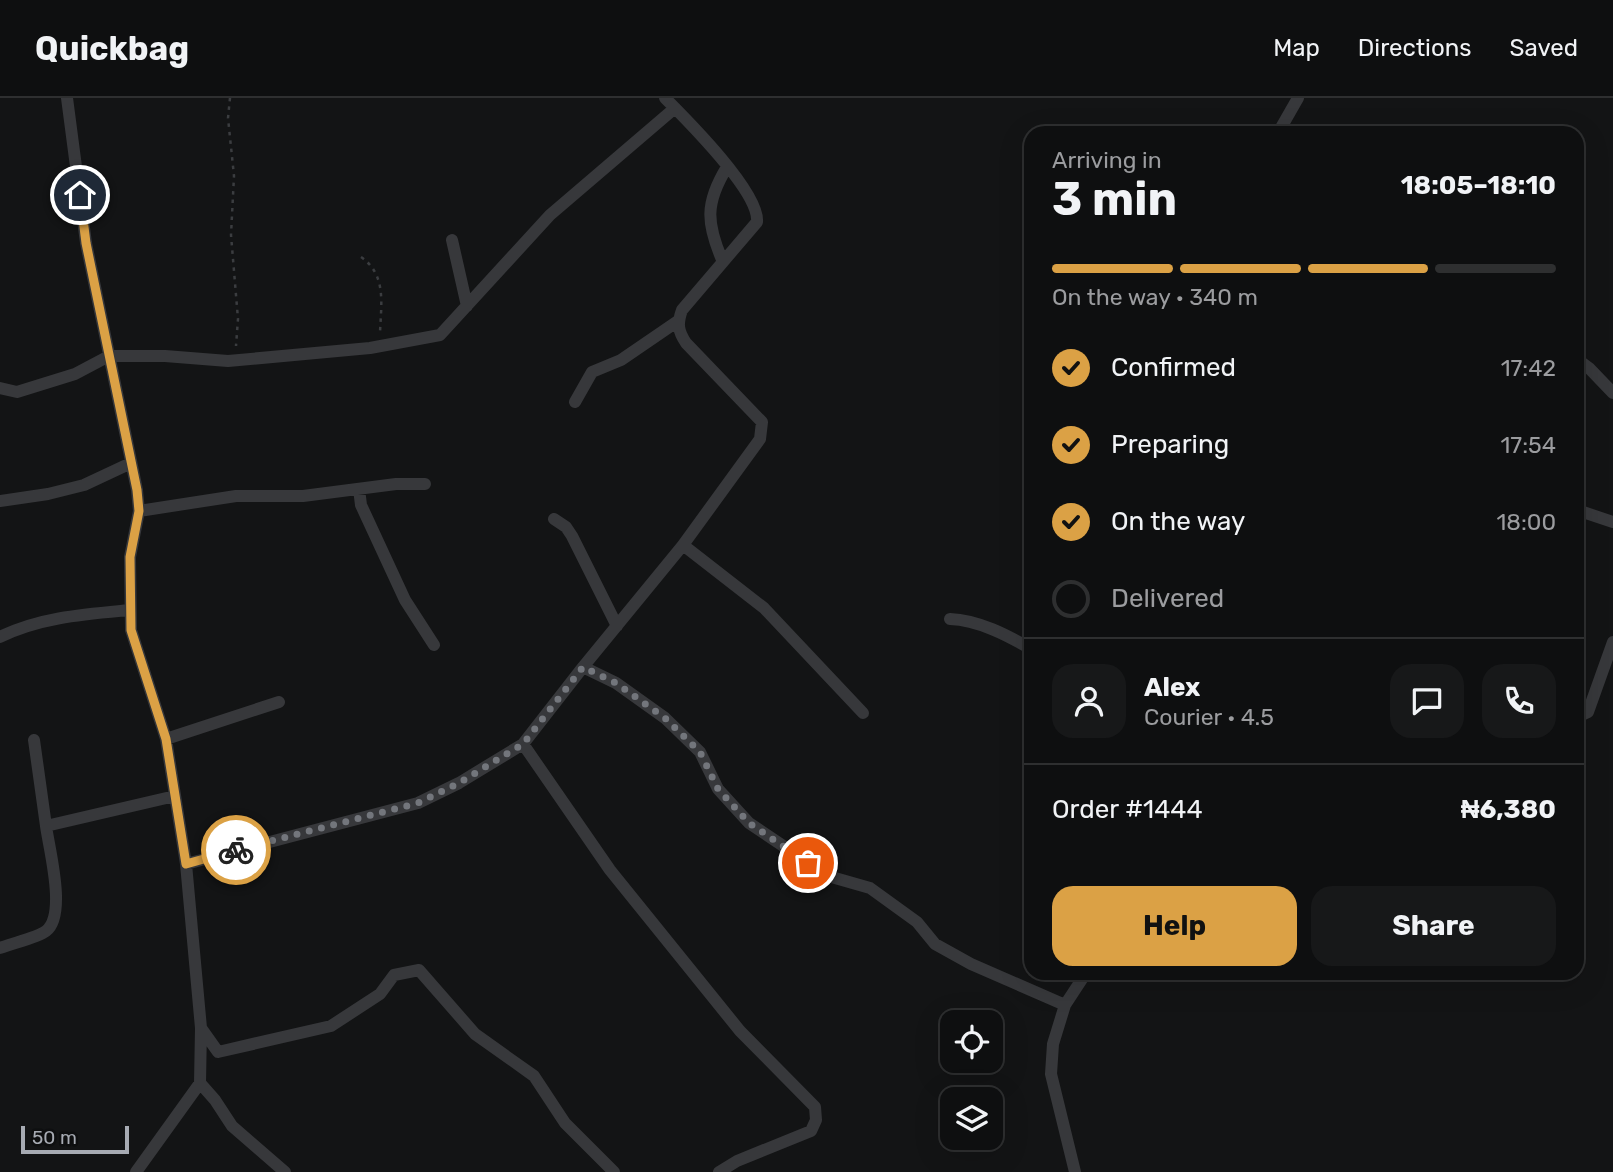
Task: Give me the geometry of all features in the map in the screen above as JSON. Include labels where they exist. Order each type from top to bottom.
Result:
[{"type":"street","points":[[67,98],[86,243],[139,511],[130,557],[131,630],[166,739],[186,864],[201,1028],[200,1083],[136,1172]]},
{"type":"street","points":[[186,864],[418,803],[459,783],[523,744],[683,544],[760,439],[762,422],[678,332],[682,310],[757,222],[758,213],[747,192],[727,167],[665,98]]},
{"type":"street","points":[[1282,126],[1298,98]]},
{"type":"street","points":[[0,388],[17,392],[75,374],[109,356],[235,360],[379,346],[440,335],[550,215],[675,108]]},
{"type":"street","points":[[723,262],[715,244],[710,216],[712,193],[727,167]]},
{"type":"street","points":[[452,240],[467,306]]},
{"type":"street","points":[[575,402],[592,372],[621,360],[678,321]]},
{"type":"street","points":[[1584,364],[1613,393]]},
{"type":"street","points":[[0,501],[48,494],[84,485],[131,463]]},
{"type":"street","points":[[139,511],[236,496],[303,496],[396,484],[425,484]]},
{"type":"street","points":[[359,489],[361,505],[405,600],[434,645]]},
{"type":"street","points":[[1584,512],[1613,522]]},
{"type":"street","points":[[554,519],[566,527],[572,536],[617,626]]},
{"type":"street","points":[[683,544],[764,608],[863,713]]},
{"type":"street","points":[[0,637],[42,622],[90,613],[130,610]]},
{"type":"street","points":[[950,619],[964,620],[1024,645]]},
{"type":"street","points":[[1584,714],[1588,712],[1613,642]]},
{"type":"street","points":[[583,667],[616,683],[665,718],[700,752],[718,789],[749,823],[828,876],[870,888],[917,922],[936,944],[971,964],[1065,1006]]},
{"type":"street","points":[[166,739],[279,702]]},
{"type":"street","points":[[0,947],[47,931],[56,916],[57,903],[34,740]]},
{"type":"street","points":[[523,744],[610,870],[740,1031],[815,1107],[816,1120],[811,1131],[737,1161],[719,1172]]},
{"type":"street","points":[[46,826],[175,796]]},
{"type":"street","points":[[201,1028],[218,1052],[331,1026],[380,994],[394,975],[419,970],[475,1034],[534,1076],[565,1123],[614,1172]]},
{"type":"street","points":[[1075,1172],[1051,1074],[1053,1044],[1065,1006],[1082,980]]},
{"type":"street","points":[[200,1083],[232,1126],[285,1172]]},
{"type":"path","points":[[230,98],[228,118],[234,176],[231,235],[238,319],[235,360]]},
{"type":"path","points":[[361,257],[376,270],[381,283],[379,346]]},
{"type":"way so far","points":[[236,850],[418,803],[459,783],[523,744],[583,667],[616,683],[665,718],[700,752],[718,789],[749,823],[808,863]]},
{"type":"route","points":[[80,195],[86,243],[137,490],[139,511],[130,557],[131,630],[166,739],[186,864],[236,850]]}]
